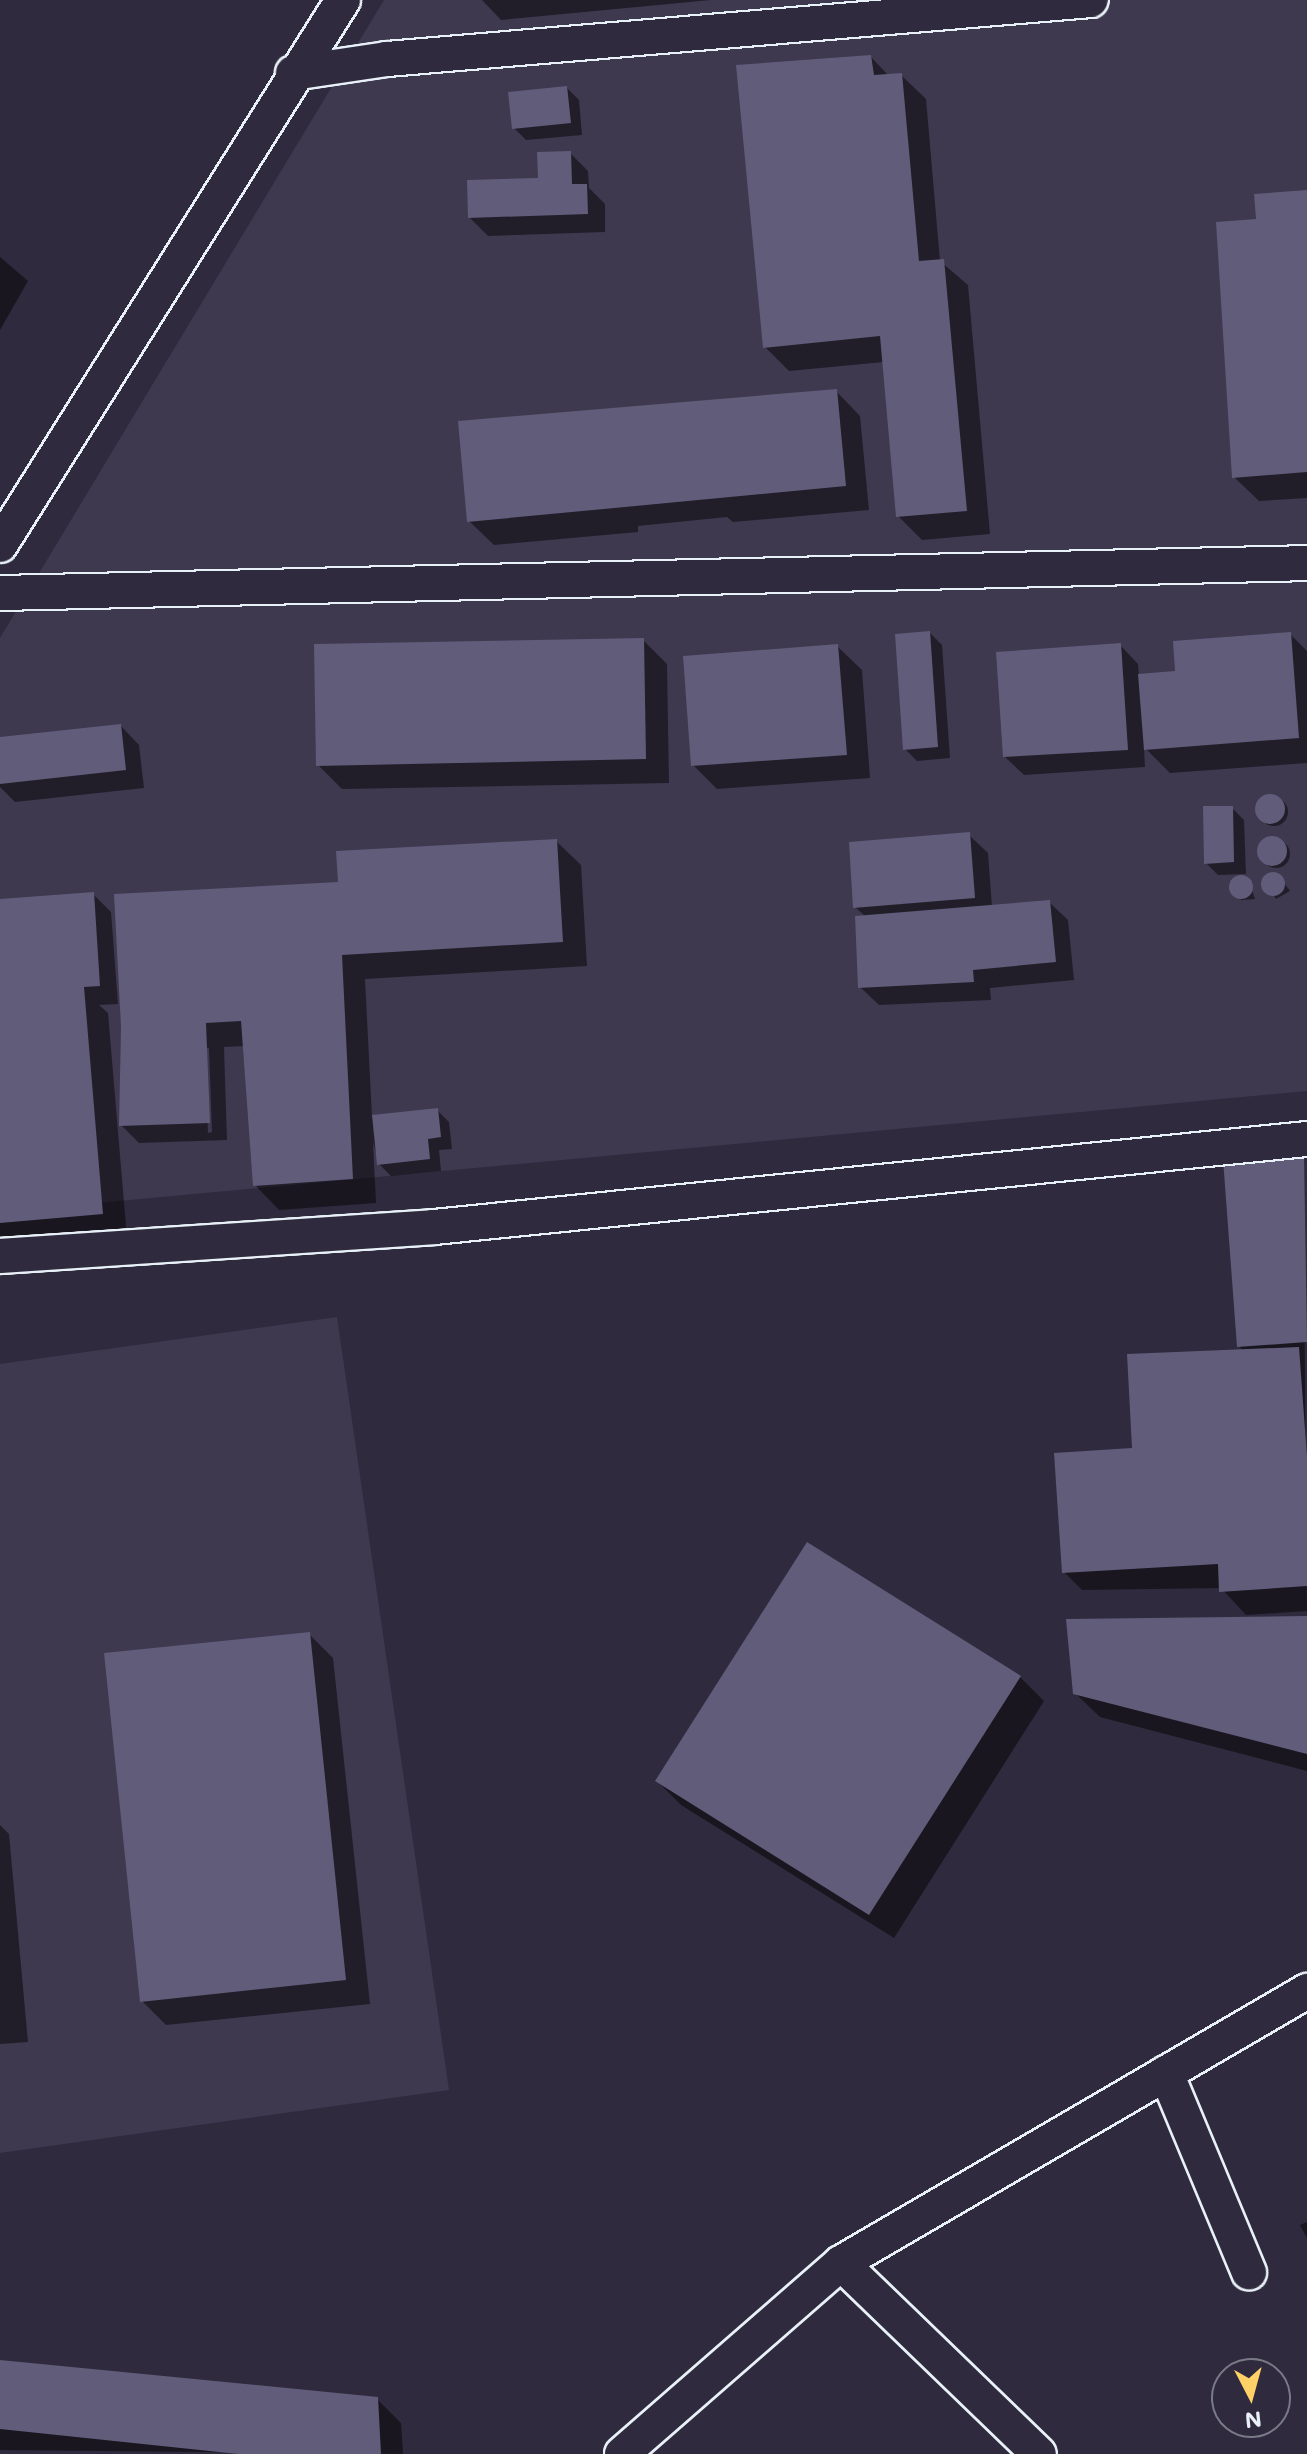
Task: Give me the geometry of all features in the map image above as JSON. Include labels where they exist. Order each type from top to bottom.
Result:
[{"type":"street","points":[[1,542],[293,73],[343,0]]},
{"type":"street","points":[[293,73],[387,59],[1091,0]]},
{"type":"street","points":[[0,593],[1307,563]]},
{"type":"street","points":[[0,1256],[434,1227],[1307,1139]]},
{"type":"street","points":[[622,2454],[841,2263],[1307,1991]]},
{"type":"street","points":[[1166,2073],[1249,2272]]},
{"type":"street","points":[[841,2263],[1039,2454]]},
{"type":"shaded area","points":[[384,0],[1307,0],[1307,1091],[0,1212],[0,638]]},
{"type":"shaded area","points":[[337,1317],[449,2090],[0,2153],[0,1364]]},
{"type":"building","points":[[871,55],[874,75],[902,73],[919,261],[944,259],[967,511],[896,517],[880,336],[763,348],[736,65]]},
{"type":"building","points":[[567,86],[571,123],[512,129],[508,92]]},
{"type":"building","points":[[571,151],[572,184],[587,184],[588,214],[468,218],[467,180],[538,178],[537,152]]},
{"type":"building","points":[[1307,190],[1307,472],[1232,478],[1216,222],[1256,219],[1254,194]]},
{"type":"building","points":[[837,389],[846,486],[467,522],[458,421]]},
{"type":"building","points":[[930,631],[938,747],[903,750],[895,634]]},
{"type":"building","points":[[1291,632],[1299,738],[1144,750],[1138,674],[1175,671],[1173,641]]},
{"type":"building","points":[[644,638],[646,759],[316,766],[314,644]]},
{"type":"building","points":[[1121,643],[1128,750],[1003,757],[996,652]]},
{"type":"building","points":[[838,644],[847,755],[691,766],[683,656]]},
{"type":"building","points":[[121,724],[126,770],[0,784],[0,737]]},
{"type":"building","points":[[1270,794],[1280,799],[1285,809],[1280,819],[1270,824],[1260,819],[1255,809],[1260,799]]},
{"type":"building","points":[[1203,806],[1233,806],[1234,862],[1204,864]]},
{"type":"building","points":[[970,832],[975,898],[853,908],[849,842]]},
{"type":"building","points":[[1272,836],[1282,841],[1287,851],[1282,861],[1272,866],[1262,861],[1257,851],[1262,841]]},
{"type":"building","points":[[557,839],[563,942],[342,955],[353,1179],[253,1186],[241,1021],[206,1023],[210,1123],[119,1126],[121,1027],[114,894],[338,882],[336,851]]},
{"type":"building","points":[[1273,872],[1281,876],[1285,884],[1281,892],[1273,896],[1265,892],[1261,884],[1265,876]]},
{"type":"building","points":[[1241,875],[1249,879],[1253,887],[1249,895],[1241,899],[1233,895],[1229,887],[1233,879]]},
{"type":"building","points":[[94,892],[100,986],[84,987],[103,1214],[0,1223],[0,899]]},
{"type":"building","points":[[1050,900],[1056,962],[973,970],[974,982],[858,988],[855,916]]},
{"type":"building","points":[[438,1108],[441,1137],[428,1139],[430,1159],[377,1165],[372,1115]]},
{"type":"building","points":[[1304,1153],[1307,1342],[1237,1347],[1223,1159]]},
{"type":"building","points":[[1299,1347],[1307,1457],[1307,1586],[1219,1592],[1218,1564],[1062,1573],[1054,1453],[1132,1448],[1127,1354]]},
{"type":"building","points":[[807,1542],[1021,1676],[869,1915],[655,1781]]},
{"type":"building","points":[[1307,1616],[1307,1754],[1073,1694],[1066,1619]]},
{"type":"building","points":[[310,1632],[346,1980],[140,2002],[104,1653]]},
{"type":"building","points":[[0,2360],[378,2397],[381,2454],[238,2454],[0,2429]]}]
